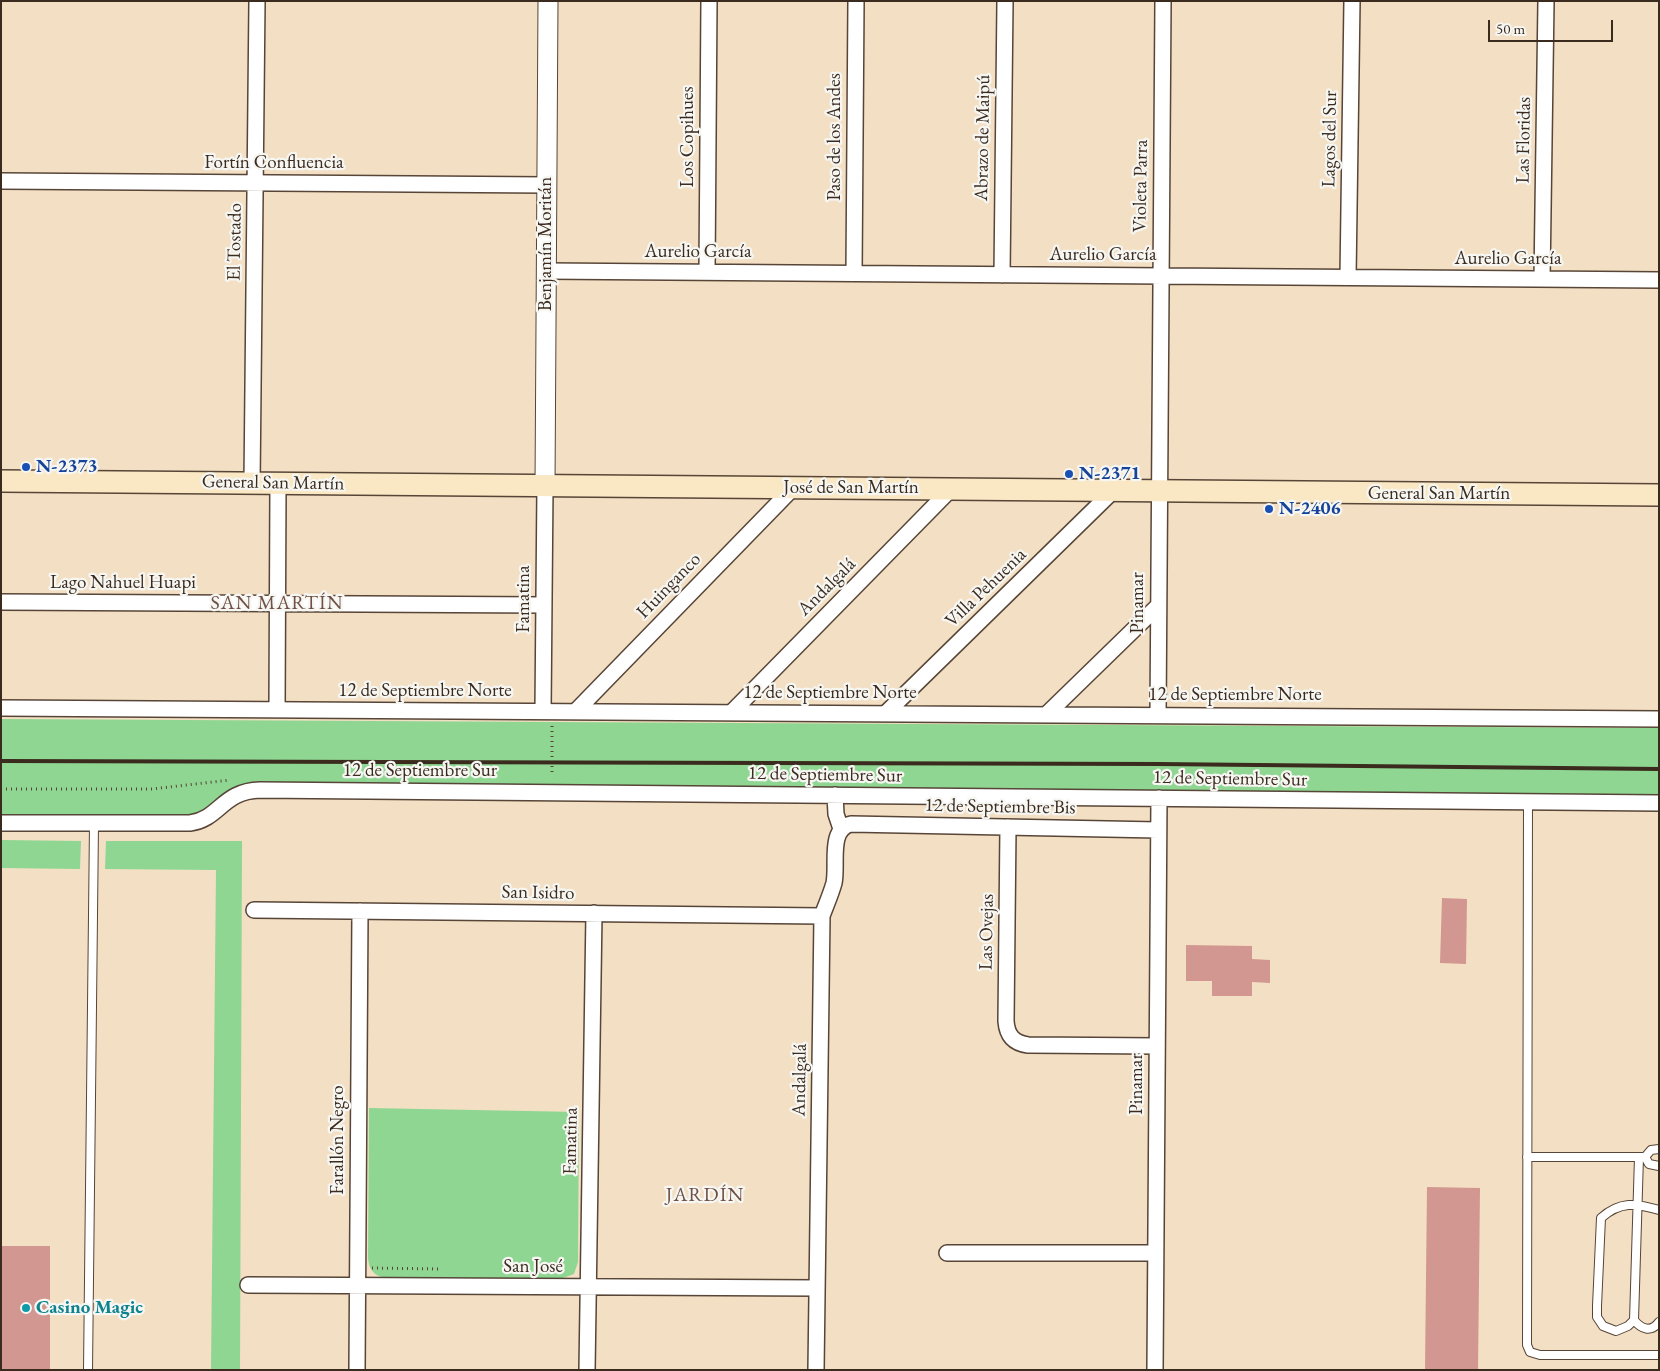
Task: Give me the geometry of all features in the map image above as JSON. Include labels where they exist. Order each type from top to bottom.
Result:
[{"type":"main road","name":"General San Martín","points":[[1,481],[545,486]]},
{"type":"main road","name":"José de San Martín","points":[[545,486],[1158,491]]},
{"type":"main road","name":"General San Martín","points":[[1158,491],[1659,495]]},
{"type":"street","name":"El Tostado","points":[[252,483],[257,1]]},
{"type":"street","name":"Benjamín Moritán","points":[[545,486],[548,1]]},
{"type":"street","name":"Los Copihues","points":[[707,272],[709,1]]},
{"type":"street","name":"Paso de los Andes","points":[[854,273],[856,1]]},
{"type":"street","name":"Abrazo de Maipú","points":[[1002,274],[1005,1]]},
{"type":"street","name":"Violeta Parra","points":[[1158,491],[1163,1]]},
{"type":"street","name":"Lagos del Sur","points":[[1348,277],[1352,1]]},
{"type":"street","name":"Las Floridas","points":[[1542,279],[1546,1]]},
{"type":"street","name":"Fortín Confluencia","points":[[1,181],[546,185]]},
{"type":"street","name":"Aurelio García","points":[[546,271],[1659,280]]},
{"type":"street","points":[[277,710],[278,483]]},
{"type":"street","name":"Famatina","points":[[544,711],[545,486]]},
{"type":"street","name":"Huinganco","points":[[575,712],[792,488]]},
{"type":"street","name":"Andalgalá","points":[[732,712],[951,489]]},
{"type":"street","name":"Villa Pehuenia","points":[[886,713],[1114,491]]},
{"type":"street","name":"Pinamar","points":[[1158,491],[1158,715]]},
{"type":"street","name":"Lago Nahuel Huapi","points":[[1,602],[544,605]]},
{"type":"street","points":[[1046,714],[1158,606]]},
{"type":"street","name":"12 de Septiembre Norte","points":[[1,708],[1659,719]]},
{"type":"street","name":"12 de Septiembre Sur","points":[[1,824],[196,822],[209,816],[232,796],[253,790],[1659,803]]},
{"type":"street","points":[[835,795],[836,814],[842,829]]},
{"type":"street","name":"Pinamar","points":[[1155,1370],[1158,798]]},
{"type":"street","name":"12 de Septiembre Bis","points":[[842,829],[852,824],[1158,830]]},
{"type":"street","name":"Las Ovejas","points":[[1008,827],[1006,1021],[1010,1037],[1015,1041],[1028,1045],[1157,1046]]},
{"type":"street","name":"Andalgalá","points":[[816,1370],[822,916],[834,882],[836,840],[842,829]]},
{"type":"street","name":"San Isidro","points":[[254,910],[822,916]]},
{"type":"street","name":"Farallón Negro","points":[[357,1370],[360,911]]},
{"type":"street","name":"Famatina","points":[[587,1370],[594,913]]},
{"type":"street","points":[[947,1253],[1156,1253]]},
{"type":"street","name":"San José","points":[[248,1285],[817,1288]]},
{"type":"lane","points":[[1528,802],[1528,1349],[1533,1354],[1540,1355],[1659,1355]]},
{"type":"lane","points":[[88,1370],[94,824]]},
{"type":"lane","points":[[1527,1157],[1642,1157],[1651,1150],[1659,1149]]},
{"type":"lane","points":[[1642,1157],[1649,1164],[1659,1166]]},
{"type":"lane","points":[[1642,1157],[1637,1203],[1634,1320],[1639,1326],[1649,1329],[1655,1327],[1659,1322]]},
{"type":"lane","points":[[1634,1320],[1628,1326],[1616,1331],[1603,1326],[1598,1316],[1601,1218],[1610,1210],[1637,1203],[1659,1210]]},
{"type":"path","points":[[544,711],[552,722],[552,772]]},
{"type":"green space","points":[[1,719],[1659,728],[1659,796],[226,793],[199,812],[188,815],[1,815]]},
{"type":"green space","points":[[1,840],[81,841],[80,869],[1,868]]},
{"type":"green space","points":[[106,841],[242,841],[240,1370],[211,1370],[216,870],[105,869]]},
{"type":"green space","points":[[369,1108],[579,1112],[578,1262],[574,1274],[560,1279],[386,1278],[375,1274],[371,1269],[368,1258]]},
{"type":"building","points":[[1442,898],[1467,899],[1466,964],[1440,963]]},
{"type":"building","points":[[1186,945],[1252,946],[1252,959],[1270,960],[1270,983],[1252,982],[1252,996],[1212,996],[1212,981],[1186,981]]},
{"type":"building","points":[[1427,1187],[1480,1188],[1478,1370],[1425,1370]]},
{"type":"building","name":"Casino Magic","points":[[1,1246],[50,1246],[50,1370],[1,1370]]},
{"type":"railway","points":[[1,761],[1158,764],[1659,769]]},
{"type":"place","name":"N-2373","points":[[26,467]]},
{"type":"place","name":"N-2371","points":[[1069,474]]},
{"type":"place","name":"N-2406","points":[[1269,509]]},
{"type":"place","name":"Casino Magic","points":[[26,1308]]},
{"type":"district","name":"SAN MARTÍN","points":[[277,604]]},
{"type":"district","name":"JARDÍN","points":[[705,1196]]}]
